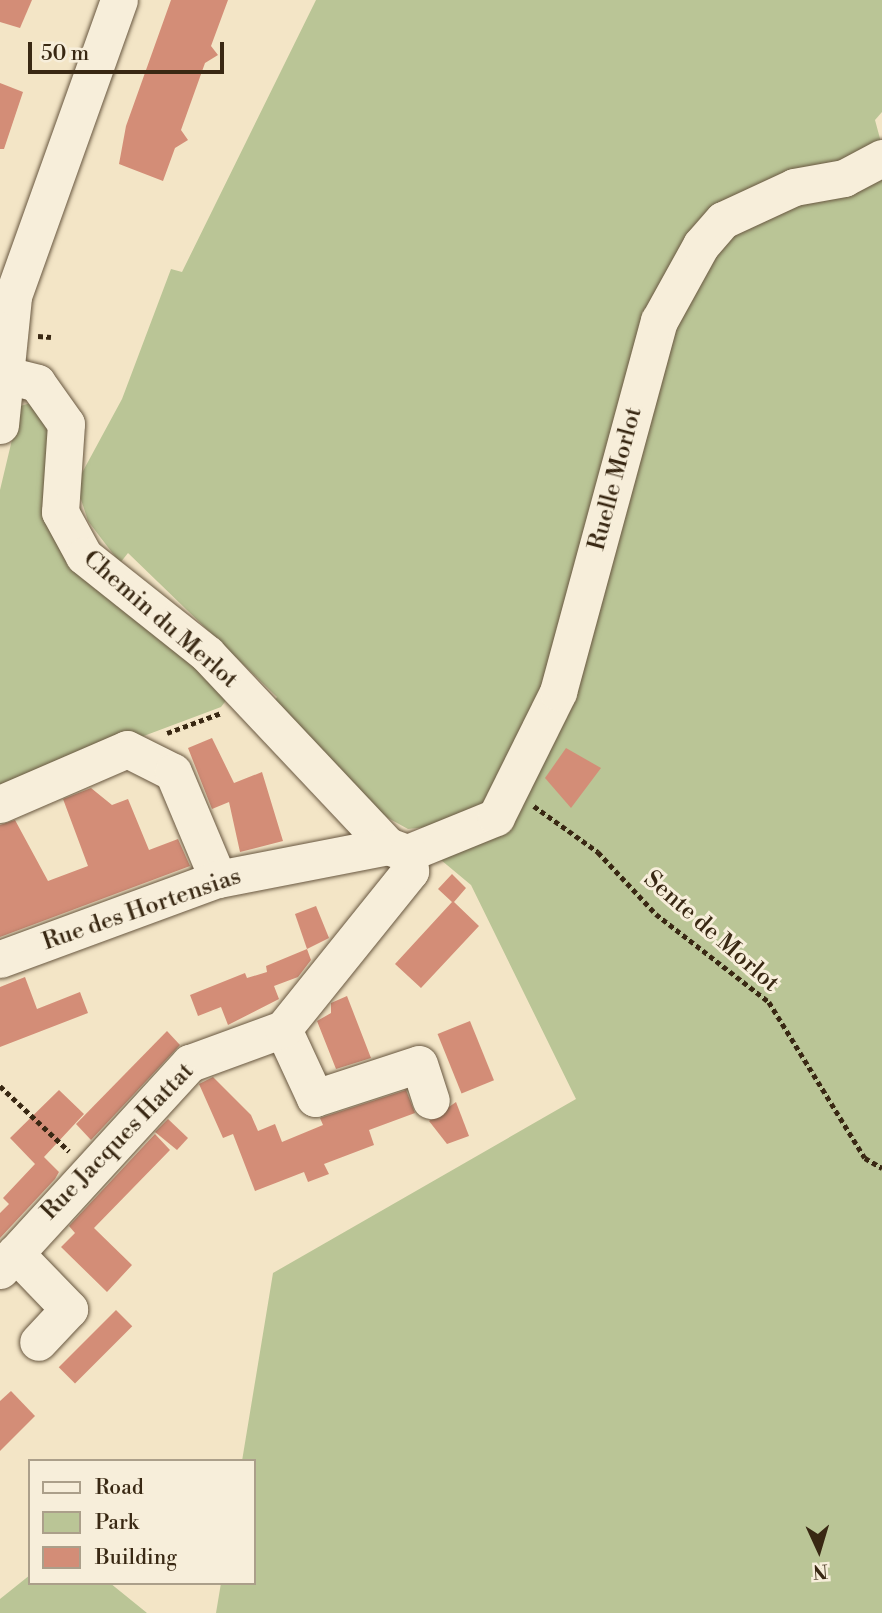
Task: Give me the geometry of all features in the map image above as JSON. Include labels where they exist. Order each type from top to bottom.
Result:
[{"type":"street","points":[[0,425],[13,296],[119,0]]},
{"type":"street","name":"Ruelle Morlot","points":[[398,849],[496,817],[508,787],[558,692],[659,321],[701,245],[723,220],[794,187],[844,178],[882,158]]},
{"type":"street","name":"Chemin du Merlot","points":[[6,375],[37,383],[66,424],[59,482],[67,535],[253,701],[291,750],[398,849]]},
{"type":"street","points":[[0,804],[127,749],[173,772],[218,879]]},
{"type":"street","points":[[398,849],[410,872],[283,1030],[315,1098],[419,1064],[431,1100]]},
{"type":"street","name":"Rue des Hortensias","points":[[0,959],[218,879],[398,849]]},
{"type":"street","name":"Rue Jacques Hattat","points":[[8,1261],[88,1168],[190,1063],[283,1030]]},
{"type":"street","points":[[8,1261],[69,1309],[38,1342]]},
{"type":"path","points":[[127,749],[253,701]]},
{"type":"path","name":"Sente de Morlot","points":[[508,787],[598,852],[656,914],[769,1002],[865,1158],[882,1168]]},
{"type":"path","points":[[0,1086],[88,1168]]},
{"type":"green space","points":[[316,0],[882,0],[882,112],[875,120],[882,146],[708,222],[671,317],[726,231],[882,172],[882,1613],[216,1613],[221,1585],[256,1585],[256,1459],[242,1459],[273,1273],[576,1099],[471,885],[441,860],[437,826],[408,829],[348,796],[266,713],[277,697],[128,553],[120,563],[88,521],[76,484],[122,399],[171,269],[182,272]]},
{"type":"green space","points":[[42,400],[56,423],[49,509],[231,694],[221,707],[45,773],[0,800],[0,490],[20,406]]},
{"type":"green space","points":[[28,1577],[28,1585],[112,1585],[147,1613],[0,1613],[0,1599]]},
{"type":"building","points":[[0,0],[32,0],[20,28],[0,22]]},
{"type":"building","points":[[171,0],[228,0],[211,46],[218,55],[205,63],[181,130],[188,140],[175,148],[163,181],[119,164],[126,126]]},
{"type":"building","points":[[0,83],[23,92],[4,149],[0,149]]},
{"type":"building","points":[[212,738],[234,783],[262,772],[283,841],[240,852],[229,802],[212,809],[188,748]]},
{"type":"building","points":[[566,748],[601,768],[571,808],[545,778]]},
{"type":"building","points":[[91,788],[112,805],[128,799],[149,850],[178,839],[190,866],[0,937],[0,825],[15,820],[48,881],[88,866],[63,799]]},
{"type":"building","points":[[452,874],[466,888],[454,902],[479,926],[421,988],[395,964],[452,902],[438,889]]},
{"type":"building","points":[[316,906],[329,938],[307,949],[295,914]]},
{"type":"building","points":[[307,949],[311,960],[298,977],[274,986],[279,999],[228,1025],[221,1007],[198,1016],[190,995],[245,973],[247,978],[267,972],[266,966]]},
{"type":"building","points":[[25,977],[37,1009],[80,992],[88,1013],[0,1047],[0,987]]},
{"type":"building","points":[[347,996],[371,1058],[336,1069],[317,1021],[331,1013],[331,1003]]},
{"type":"building","points":[[470,1021],[494,1080],[462,1093],[438,1034]]},
{"type":"building","points":[[167,1031],[180,1045],[91,1140],[76,1124]]},
{"type":"building","points":[[213,1077],[251,1115],[258,1131],[275,1124],[282,1142],[323,1125],[320,1118],[406,1090],[415,1113],[369,1130],[374,1145],[324,1164],[329,1174],[308,1182],[304,1172],[255,1191],[233,1134],[223,1138],[199,1084]]},
{"type":"building","points":[[59,1090],[84,1114],[44,1157],[59,1172],[55,1179],[0,1238],[0,1213],[9,1204],[3,1198],[35,1164],[10,1138]]},
{"type":"building","points":[[456,1102],[469,1136],[447,1144],[429,1121]]},
{"type":"building","points":[[168,1119],[188,1138],[177,1150],[155,1132]]},
{"type":"building","points":[[155,1134],[170,1150],[94,1228],[132,1265],[107,1292],[61,1247],[75,1233],[69,1226]]},
{"type":"building","points":[[116,1310],[132,1326],[75,1384],[59,1367]]},
{"type":"building","points":[[11,1391],[35,1416],[0,1451],[0,1401]]}]
